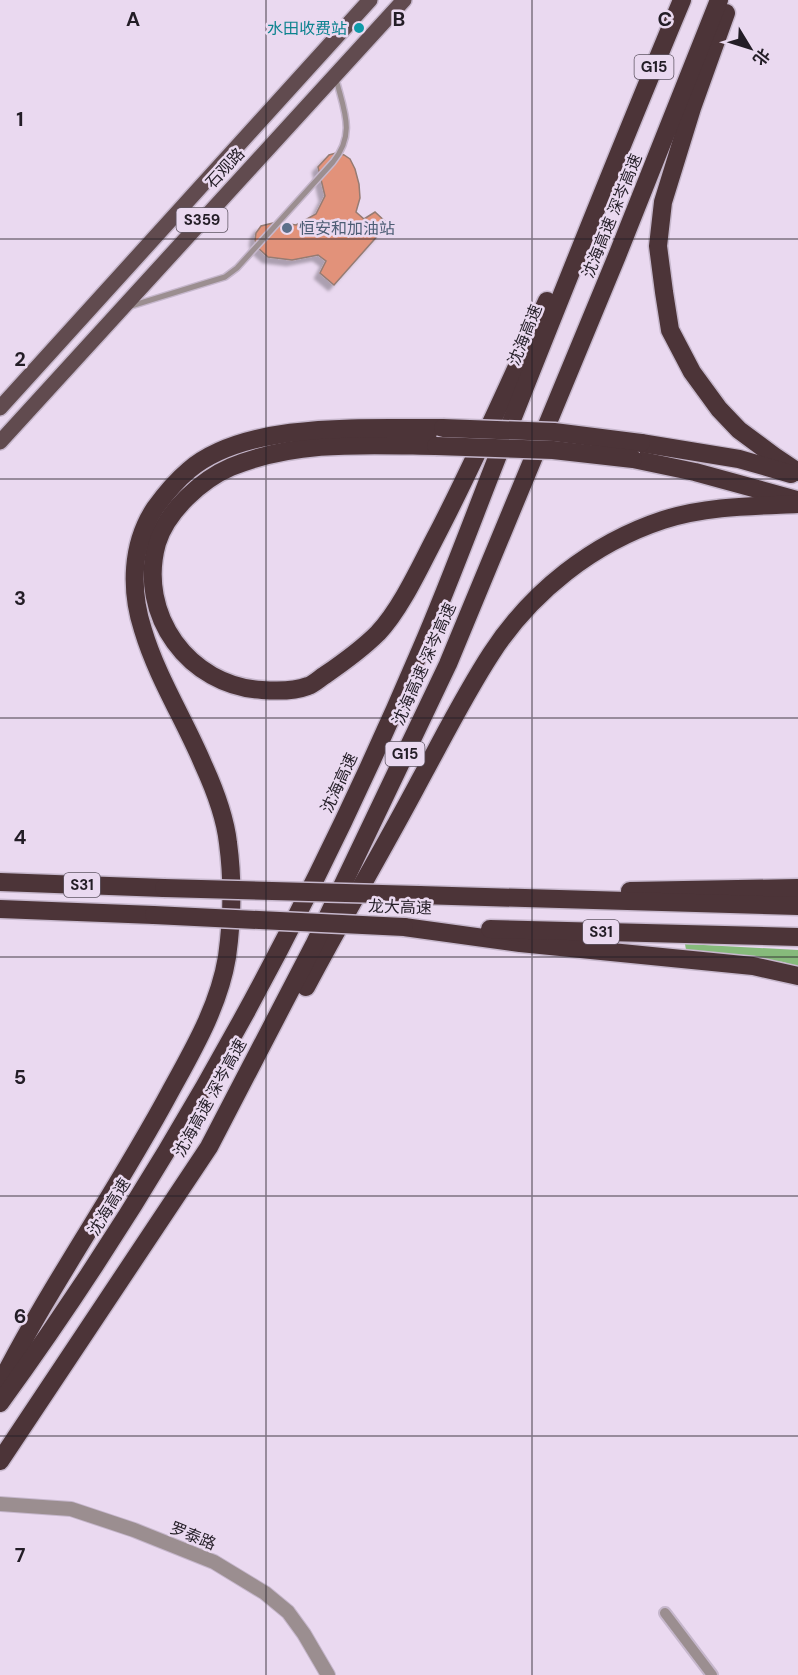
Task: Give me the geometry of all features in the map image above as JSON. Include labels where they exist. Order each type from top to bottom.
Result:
[{"type":"highway","name":"沈海高速 深岑高速","points":[[626,134],[682,0]]},
{"type":"highway","name":"沈海高速 深岑高速","points":[[0,1461],[209,1147],[314,945],[447,664],[613,267],[719,0]]},
{"type":"highway","points":[[730,0],[692,108],[663,202],[658,246],[664,292],[670,330],[692,372],[718,409],[739,430],[798,472]]},
{"type":"highway","points":[[626,134],[450,508],[417,573],[380,631],[349,660],[308,686],[272,691],[244,689],[222,682],[193,663],[176,646],[164,625],[156,599],[153,570],[158,542],[171,518],[188,497],[209,480],[231,468],[285,451],[351,445],[436,446],[553,450],[637,451],[738,459],[798,477]]},
{"type":"highway","name":"沈海高速","points":[[0,1403],[89,1275],[171,1144],[223,1056],[319,872],[421,649],[626,134]]},
{"type":"highway","points":[[0,1384],[23,1339],[151,1128],[213,1007],[226,959],[231,905],[228,842],[217,801],[203,764],[153,658],[136,602],[134,571],[137,550],[143,530],[165,494],[190,468],[222,451],[267,436],[313,429],[443,428],[554,432],[637,451],[695,472],[798,502]]},
{"type":"highway","points":[[209,1147],[252,1089],[463,701],[492,652],[521,615],[552,583],[587,557],[626,535],[664,520],[701,512],[798,502]]},
{"type":"highway","name":"龙大高速","points":[[0,882],[798,906]]},
{"type":"highway","points":[[508,897],[655,889],[798,888]]},
{"type":"highway","name":"龙大高速","points":[[0,909],[404,927],[798,937]]},
{"type":"highway","points":[[404,927],[520,943],[753,966],[798,976]]},
{"type":"main road","name":"石观路","points":[[0,408],[370,0]]},
{"type":"main road","name":"石观路","points":[[0,442],[404,0]]},
{"type":"main road","points":[[225,161],[242,176]]},
{"type":"street","name":"罗泰路","points":[[0,1504],[71,1509],[134,1530],[214,1562],[265,1593],[288,1612],[328,1675]]},
{"type":"street","points":[[665,1613],[712,1675]]},
{"type":"lane","points":[[120,309],[214,281],[225,277],[237,268],[343,150],[347,128],[336,75]]},
{"type":"green space","points":[[685,944],[798,950],[798,967],[783,962],[686,950]]},
{"type":"building","points":[[336,153],[350,159],[355,169],[360,198],[356,212],[364,219],[375,212],[388,224],[334,285],[320,273],[326,261],[318,255],[292,260],[268,257],[257,247],[255,240],[256,233],[261,226],[277,222],[296,225],[316,214],[325,196],[318,167],[329,155]]},
{"type":"place","name":"水田收费站","points":[[359,28]]},
{"type":"place","name":"恒安和加油站","points":[[287,228]]}]
